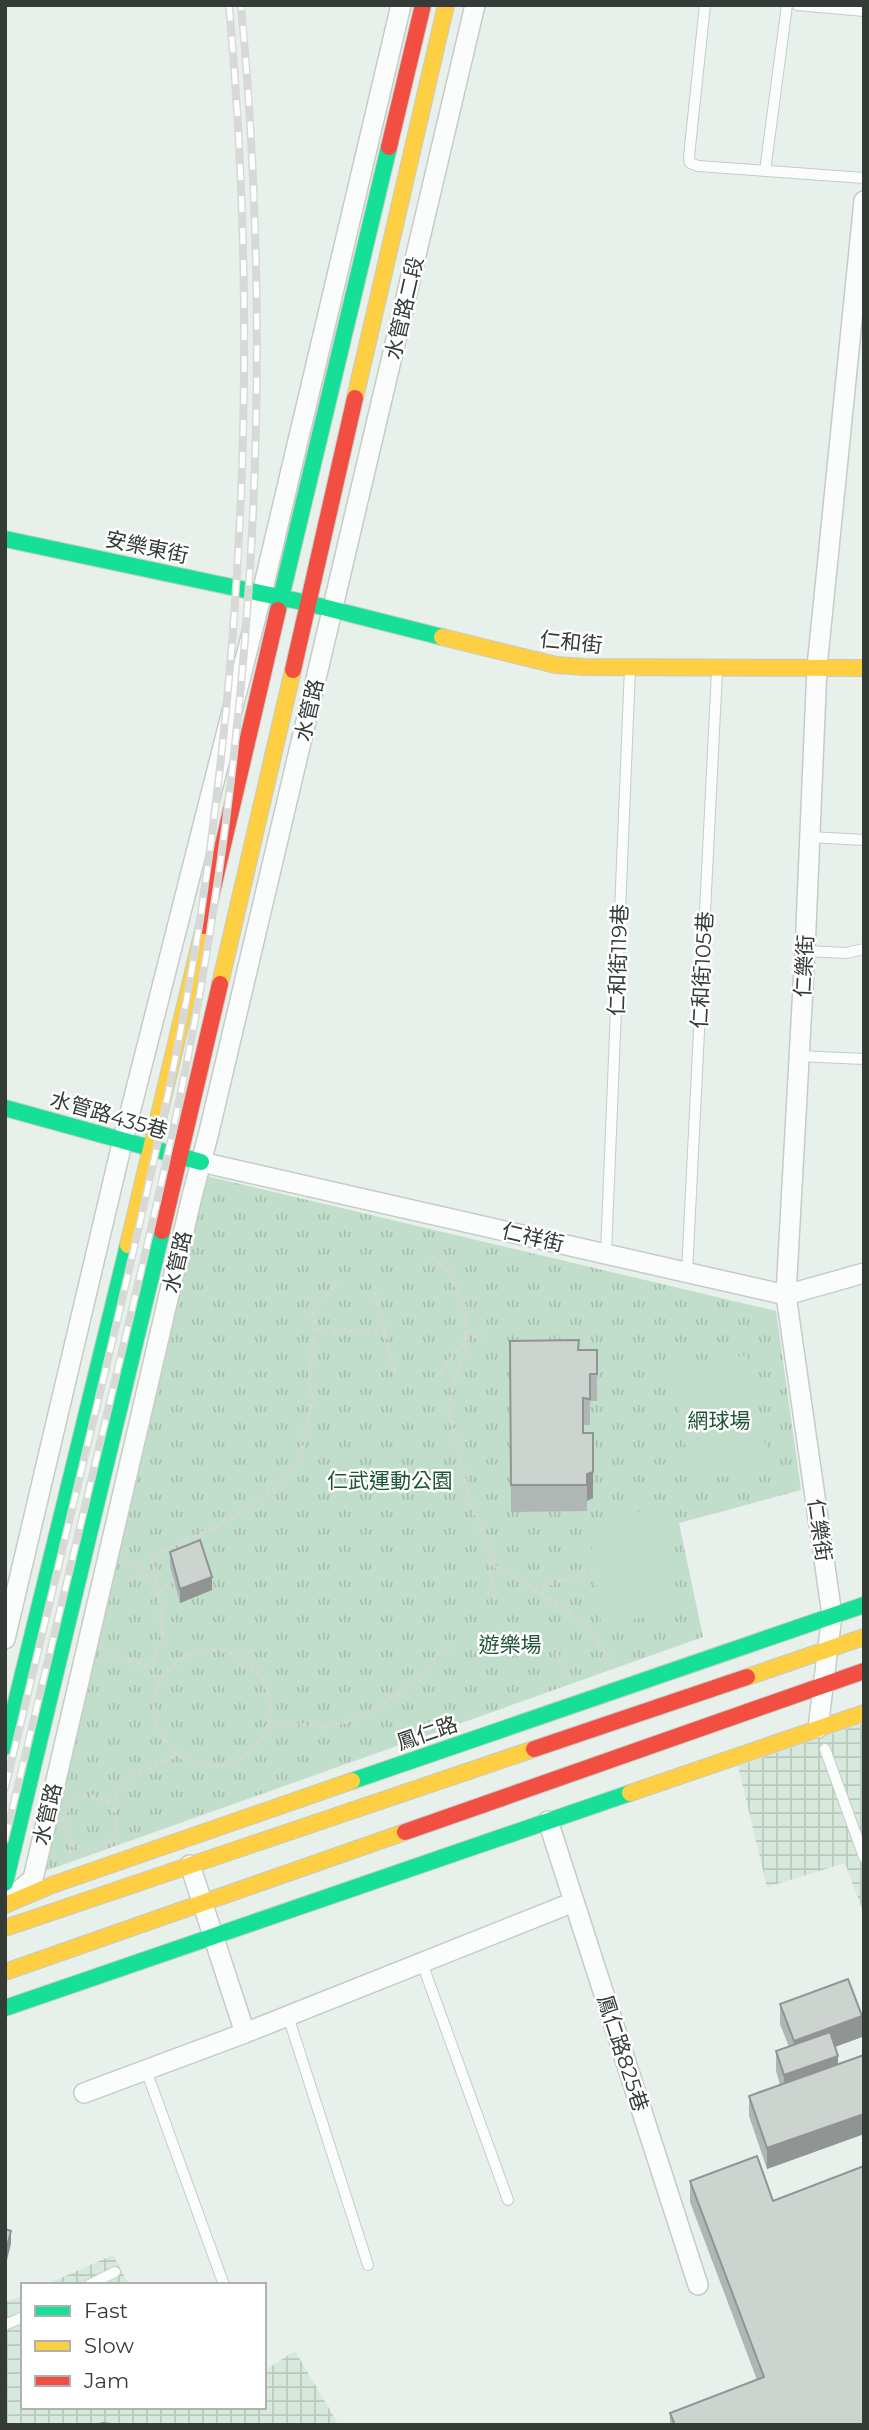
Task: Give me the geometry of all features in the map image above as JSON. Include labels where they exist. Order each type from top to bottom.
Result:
[{"type":"street","points":[[5,1747],[152,1150],[401,5]]},
{"type":"street","points":[[5,1639],[123,1142],[271,595],[423,5]]},
{"type":"street","name":"水管路二段","points":[[307,603],[446,5]]},
{"type":"street","name":"水管路二段","points":[[333,610],[475,5]]},
{"type":"street","name":"仁樂街","points":[[818,1728],[832,1615],[786,1296],[806,951],[817,667],[864,201]]},
{"type":"street","name":"安樂東街","points":[[5,539],[271,595]]},
{"type":"street","name":"仁和街","points":[[271,595],[556,665],[630,668],[864,668]]},
{"type":"street","name":"水管路","points":[[5,1883],[180,1156],[307,603]]},
{"type":"street","name":"水管路","points":[[5,1904],[33,1879],[333,610]]},
{"type":"street","name":"水管路435巷","points":[[5,1108],[201,1162]]},
{"type":"street","name":"仁祥街","points":[[201,1162],[786,1296]]},
{"type":"street","points":[[786,1296],[864,1273]]},
{"type":"street","name":"鳳仁路","points":[[5,1904],[52,1885],[864,1605]]},
{"type":"street","points":[[5,1928],[864,1637]]},
{"type":"street","points":[[5,1645],[61,1656]]},
{"type":"street","points":[[5,1972],[864,1671]]},
{"type":"street","points":[[5,2008],[864,1713]]},
{"type":"street","name":"鳳仁路825巷","points":[[548,1821],[698,2285]]},
{"type":"street","points":[[190,1865],[244,2033]]},
{"type":"street","points":[[84,2093],[288,2016],[574,1902]]},
{"type":"lane","points":[[705,5],[690,163],[698,166],[864,178]]},
{"type":"lane","points":[[765,171],[787,5]]},
{"type":"lane","points":[[797,5],[864,11]]},
{"type":"lane","name":"仁和街105巷","points":[[687,1272],[718,667]]},
{"type":"lane","name":"仁和街119巷","points":[[606,1253],[630,668]]},
{"type":"lane","points":[[810,837],[864,840]]},
{"type":"lane","points":[[806,951],[846,953],[864,949]]},
{"type":"lane","points":[[799,1056],[864,1059]]},
{"type":"lane","points":[[825,1749],[864,1857]]},
{"type":"lane","points":[[422,1963],[508,2200]]},
{"type":"lane","points":[[288,2016],[368,2265]]},
{"type":"lane","points":[[146,2070],[223,2283]]},
{"type":"lane","points":[[93,2283],[115,2273]]},
{"type":"lane","points":[[5,2325],[21,2318]]},
{"type":"path","points":[[431,1257],[449,1272],[465,1307],[466,1352],[448,1407],[470,1501],[497,1567]]},
{"type":"path","points":[[157,1687],[152,1667],[162,1636],[159,1592],[152,1556],[239,1514],[285,1482],[299,1462],[312,1400],[309,1383],[314,1331],[313,1311],[341,1278]]},
{"type":"path","points":[[375,1293],[395,1373]]},
{"type":"path","points":[[314,1331],[385,1331]]},
{"type":"path","points":[[440,1374],[466,1338],[486,1335]]},
{"type":"path","points":[[117,1554],[157,1580]]},
{"type":"path","points":[[495,1604],[489,1562],[559,1605],[594,1635],[619,1676]]},
{"type":"path","points":[[533,1589],[595,1570]]},
{"type":"path","points":[[159,1592],[174,1582]]},
{"type":"path","points":[[268,1722],[324,1727],[374,1711],[419,1682],[436,1657],[451,1644]]},
{"type":"path","points":[[218,1649],[232,1653],[246,1660],[257,1670],[265,1683],[269,1698],[268,1722],[260,1741],[237,1761],[222,1766],[192,1763],[177,1755],[167,1745],[156,1724],[154,1702],[157,1687],[175,1663],[188,1654],[218,1649]]},
{"type":"path","points":[[94,1652],[152,1667]]},
{"type":"path","points":[[556,1653],[577,1692]]},
{"type":"path","points":[[108,1803],[133,1776],[177,1755]]},
{"type":"path","points":[[92,1796],[108,1803],[117,1819],[113,1838],[107,1845],[89,1851],[72,1844],[63,1829],[63,1821],[70,1805],[84,1797],[92,1796]]},
{"type":"shaded area","points":[[864,1723],[864,1914],[845,1863],[767,1887],[738,1766]]},
{"type":"shaded area","points":[[113,2255],[128,2283],[50,2283]]},
{"type":"shaded area","points":[[21,2296],[21,2409],[266,2409],[266,2370],[295,2351],[339,2425],[5,2425],[5,2302]]},
{"type":"green space","name":"仁武運動公園","points":[[202,1175],[776,1311],[801,1490],[679,1523],[703,1637],[31,1876]]},
{"type":"green space","points":[[747,1355],[757,1410],[682,1424],[672,1368]]},
{"type":"green space","name":"網球場","points":[[759,1413],[770,1469],[692,1481],[682,1426]]},
{"type":"green space","points":[[662,1508],[680,1613],[601,1623],[588,1519]]},
{"type":"building","points":[[579,1340],[578,1350],[597,1350],[597,1374],[590,1374],[590,1399],[583,1398],[583,1433],[593,1433],[593,1472],[587,1474],[587,1485],[511,1485],[510,1341]]},
{"type":"building","points":[[200,1540],[212,1577],[180,1589],[170,1552]]},
{"type":"building","points":[[848,1979],[862,2016],[794,2041],[780,2004]]},
{"type":"building","points":[[830,2032],[838,2056],[784,2075],[776,2051]]},
{"type":"building","points":[[864,2055],[864,2114],[767,2148],[749,2096]]},
{"type":"building","points":[[757,2156],[773,2201],[864,2166],[864,2425],[675,2425],[670,2413],[764,2377],[690,2181]]},
{"type":"building","points":[[5,2229],[11,2231],[5,2254]]},
{"type":"railway","points":[[5,1788],[159,1138],[191,975],[216,806],[237,577],[244,349],[238,120],[229,5]]},
{"type":"railway","points":[[5,1840],[126,1336],[181,1091],[200,992],[235,747],[254,500],[257,376],[256,253],[241,5]]},
{"type":"traffic: fast","points":[[278,610],[389,147]]},
{"type":"traffic: fast","points":[[5,539],[307,603],[442,637]]},
{"type":"traffic: fast","points":[[5,1108],[201,1162]]},
{"type":"traffic: fast","points":[[5,1883],[162,1231]]},
{"type":"traffic: fast","points":[[5,1747],[128,1245]]},
{"type":"traffic: fast","points":[[352,1781],[864,1605]]},
{"type":"traffic: fast","points":[[5,2008],[630,1793]]},
{"type":"traffic: slow","points":[[355,398],[446,5]]},
{"type":"traffic: slow","points":[[442,637],[556,665],[864,668]]},
{"type":"traffic: slow","points":[[220,984],[293,670]]},
{"type":"traffic: slow","points":[[128,1245],[204,926]]},
{"type":"traffic: slow","points":[[747,1677],[864,1637]]},
{"type":"traffic: slow","points":[[630,1793],[864,1713]]},
{"type":"traffic: slow","points":[[5,1928],[534,1749]]},
{"type":"traffic: slow","points":[[5,1905],[52,1885],[352,1781]]},
{"type":"traffic: slow","points":[[5,1972],[405,1832]]},
{"type":"traffic: jam","points":[[389,147],[423,5]]},
{"type":"traffic: jam","points":[[293,670],[355,398]]},
{"type":"traffic: jam","points":[[204,926],[278,610]]},
{"type":"traffic: jam","points":[[162,1231],[220,984]]},
{"type":"traffic: jam","points":[[405,1832],[864,1671]]},
{"type":"traffic: jam","points":[[534,1749],[747,1677]]},
{"type":"park label","name":"遊樂場","points":[[510,1644]]}]
